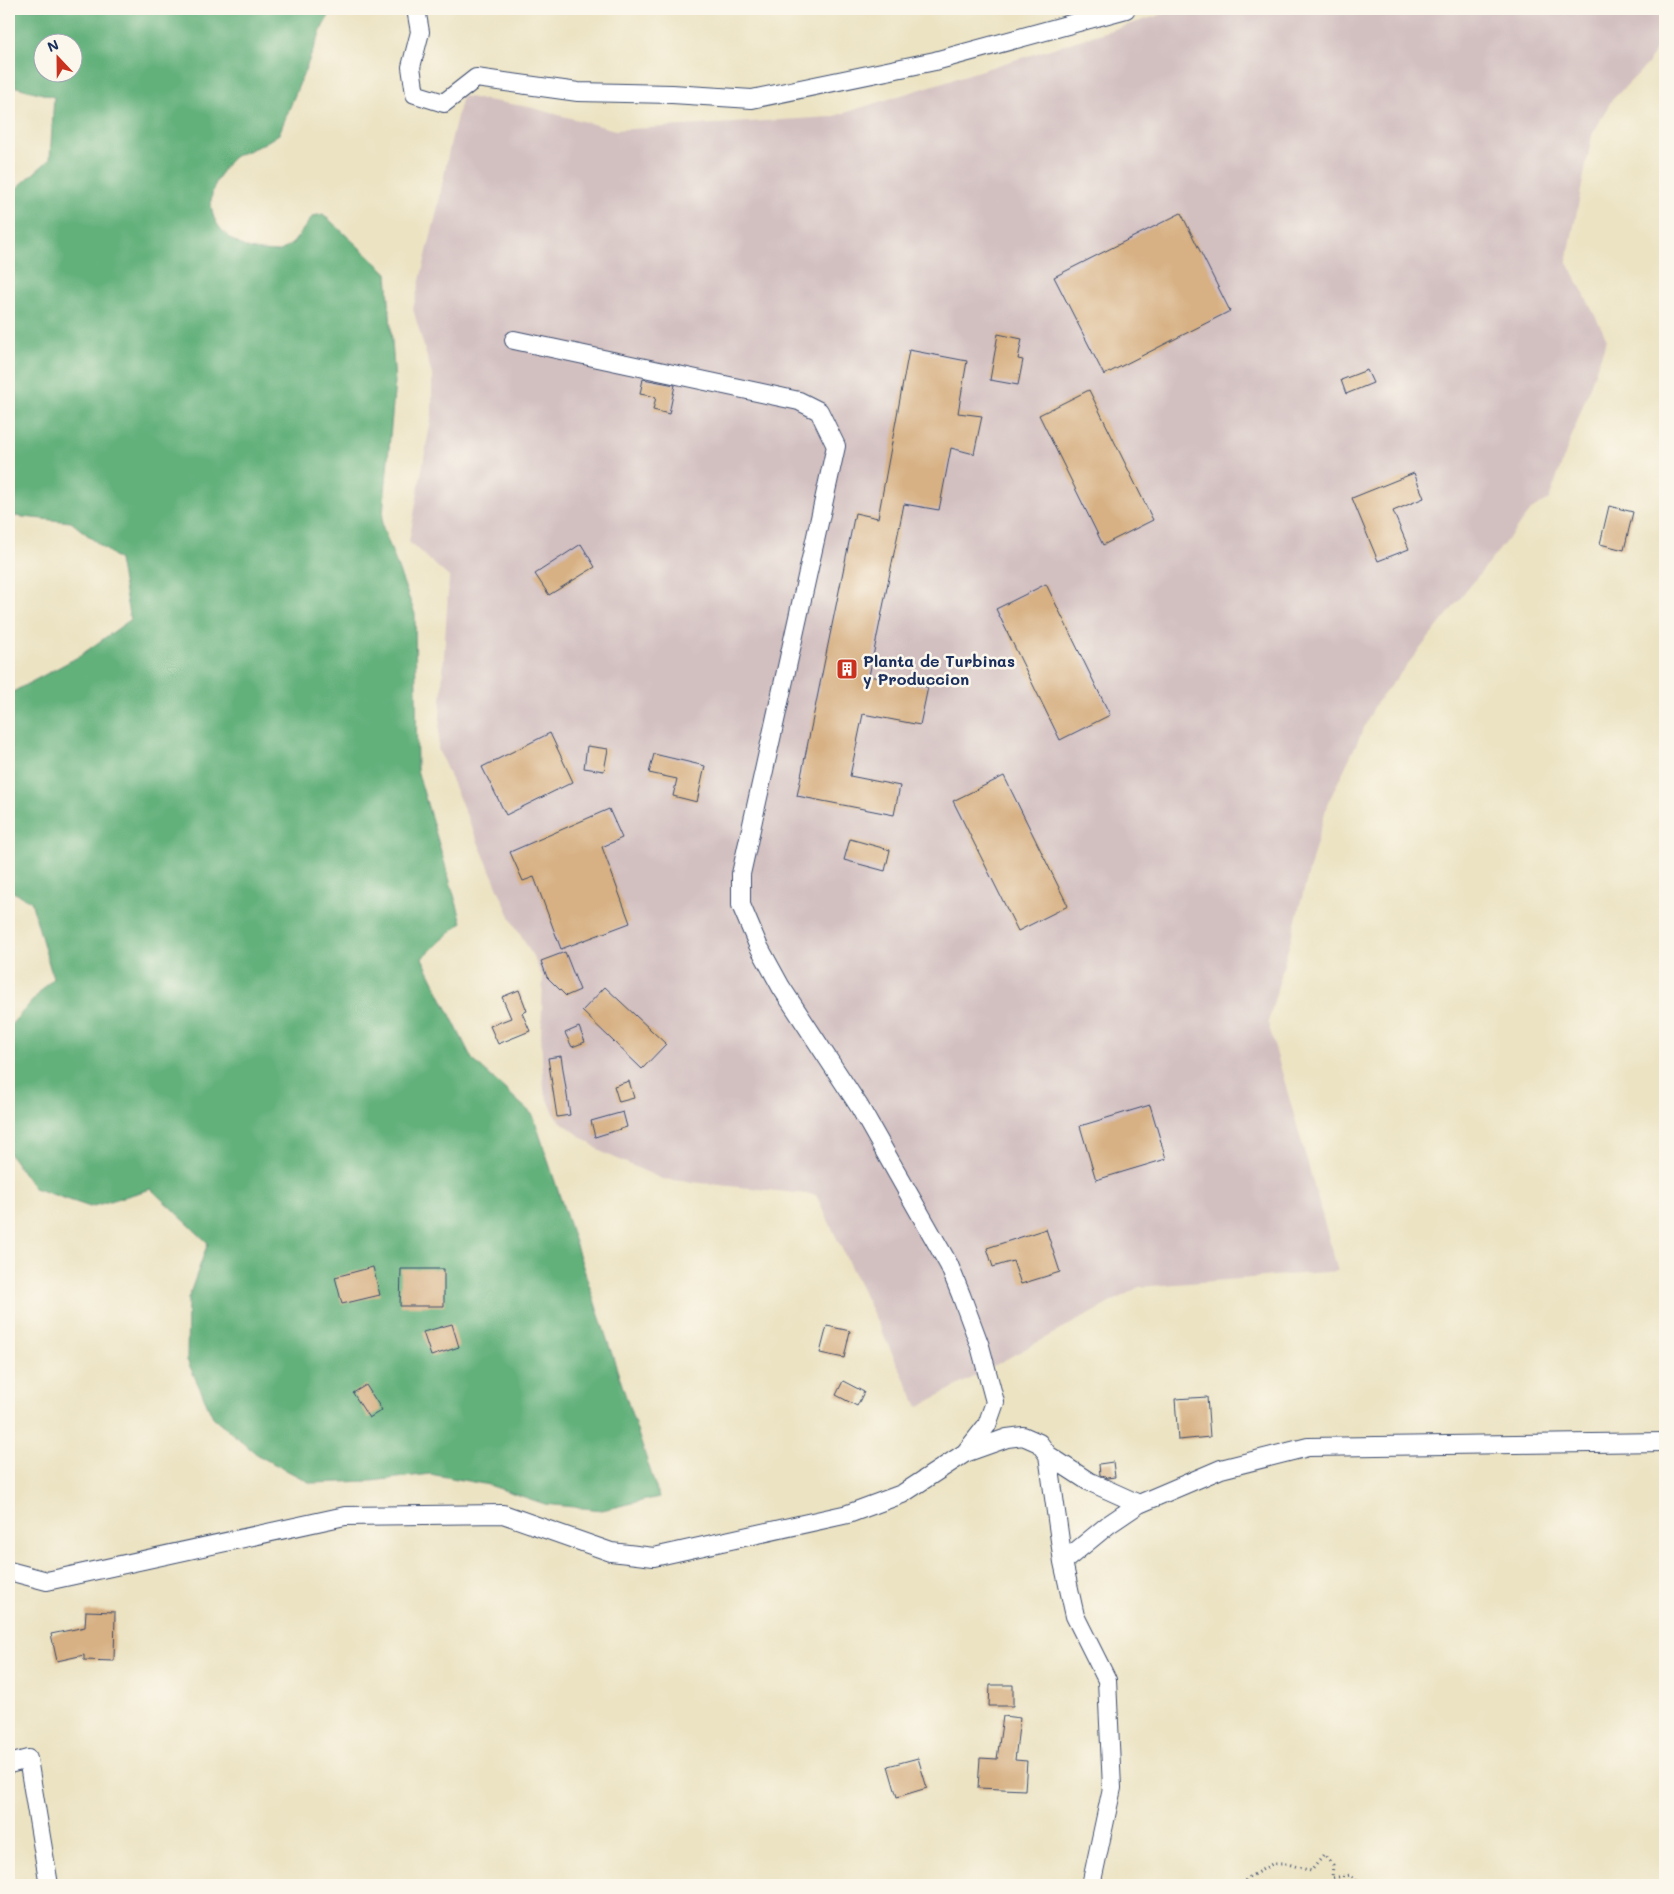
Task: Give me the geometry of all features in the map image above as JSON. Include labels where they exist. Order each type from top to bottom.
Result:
[{"type":"street","points":[[416,9],[420,32],[411,67],[415,94],[444,103],[476,78],[578,92],[672,94],[752,99],[936,61],[1126,9]]},
{"type":"street","points":[[514,340],[799,400],[819,411],[836,446],[741,874],[742,905],[758,946],[781,987],[859,1106],[949,1265],[980,1346],[995,1402],[987,1425],[965,1453]]},
{"type":"street","points":[[9,1571],[47,1581],[345,1516],[503,1514],[611,1552],[654,1557],[848,1514],[902,1494],[965,1453],[1007,1438],[1022,1436],[1040,1443],[1048,1455],[1088,1481],[1139,1504]]},
{"type":"street","points":[[1063,1562],[1108,1525],[1139,1504],[1221,1469],[1308,1447],[1665,1442]]},
{"type":"street","points":[[1048,1455],[1063,1562],[1075,1616],[1107,1680],[1112,1788],[1092,1885]]},
{"type":"street","points":[[9,1764],[28,1759],[50,1885]]},
{"type":"path","points":[[1243,1885],[1246,1879],[1272,1864],[1288,1864],[1311,1871],[1324,1855],[1333,1865],[1332,1878],[1351,1875],[1360,1885]]},
{"type":"shaded area","points":[[1179,9],[1665,9],[1665,29],[1648,64],[1611,101],[1592,135],[1567,261],[1607,339],[1549,499],[1531,510],[1375,705],[1327,805],[1268,1023],[1338,1271],[1139,1287],[918,1407],[816,1195],[662,1179],[602,1152],[556,1118],[544,1090],[541,1038],[543,978],[534,958],[512,921],[438,749],[449,577],[409,542],[432,414],[432,375],[413,309],[462,96],[529,107],[615,130],[831,117]]},
{"type":"green space","points":[[9,9],[333,9],[323,26],[279,134],[230,161],[214,186],[211,207],[218,226],[234,241],[253,250],[279,252],[293,243],[313,216],[323,214],[387,273],[395,382],[382,525],[415,614],[417,770],[462,922],[422,958],[472,1059],[533,1115],[659,1497],[602,1510],[545,1504],[489,1485],[430,1474],[372,1481],[311,1483],[259,1456],[213,1417],[187,1360],[188,1299],[208,1243],[151,1189],[90,1207],[34,1188],[9,1153],[9,1027],[53,978],[31,901],[9,890],[9,694],[78,657],[130,620],[119,560],[71,522],[14,516],[9,513],[9,195],[50,159],[54,97],[9,85]]},
{"type":"building","points":[[1181,213],[1230,311],[1104,375],[1054,277]]},
{"type":"building","points":[[998,334],[1022,339],[1018,359],[1023,360],[1018,385],[990,380]]},
{"type":"building","name":"Planta de Turbinas y Produccion","points":[[909,350],[967,361],[958,413],[982,416],[974,454],[951,448],[939,510],[904,504],[869,676],[928,687],[920,725],[863,714],[850,776],[900,786],[894,815],[797,796],[855,513],[878,518]]},
{"type":"building","points":[[1367,370],[1373,383],[1346,394],[1341,380]]},
{"type":"building","points":[[643,379],[675,385],[669,414],[653,410],[656,397],[640,394]]},
{"type":"building","points":[[1089,390],[1153,520],[1103,545],[1039,415]]},
{"type":"building","points":[[1414,473],[1424,498],[1393,511],[1409,549],[1378,561],[1352,498]]},
{"type":"building","points":[[1609,506],[1633,512],[1624,550],[1600,544]]},
{"type":"building","points":[[581,544],[595,567],[549,595],[535,574]]},
{"type":"building","points":[[1046,584],[1110,715],[1060,740],[996,609]]},
{"type":"building","points":[[550,733],[573,782],[506,815],[482,767]]},
{"type":"building","points":[[587,746],[608,749],[604,771],[584,768]]},
{"type":"building","points":[[654,754],[705,766],[697,802],[673,796],[677,779],[649,773]]},
{"type":"building","points":[[1004,776],[1068,906],[1018,931],[953,801]]},
{"type":"building","points":[[609,809],[622,838],[602,847],[630,923],[561,949],[534,877],[523,881],[510,852]]},
{"type":"building","points":[[850,839],[890,850],[885,871],[844,860]]},
{"type":"building","points":[[565,952],[580,990],[566,996],[547,977],[541,961]]},
{"type":"building","points":[[605,987],[666,1044],[642,1069],[582,1011]]},
{"type":"building","points":[[519,990],[527,1011],[522,1013],[530,1031],[498,1044],[490,1026],[511,1018],[502,997]]},
{"type":"building","points":[[579,1027],[585,1042],[572,1047],[565,1033]]},
{"type":"building","points":[[561,1056],[570,1115],[557,1117],[548,1058]]},
{"type":"building","points":[[629,1081],[634,1098],[619,1102],[614,1086]]},
{"type":"building","points":[[1150,1105],[1166,1159],[1096,1180],[1080,1126]]},
{"type":"building","points":[[623,1112],[627,1127],[595,1137],[591,1121]]},
{"type":"building","points":[[1046,1229],[1060,1272],[1021,1284],[1013,1261],[993,1267],[987,1248]]},
{"type":"building","points":[[373,1267],[380,1295],[342,1304],[335,1277]]},
{"type":"building","points":[[401,1269],[444,1269],[444,1306],[400,1306]]},
{"type":"building","points":[[452,1324],[459,1347],[431,1356],[423,1332]]},
{"type":"building","points":[[827,1326],[850,1331],[844,1358],[820,1353]]},
{"type":"building","points":[[843,1381],[864,1392],[857,1406],[836,1395]]},
{"type":"building","points":[[366,1385],[382,1410],[369,1418],[353,1393]]},
{"type":"building","points":[[1207,1397],[1210,1437],[1178,1440],[1175,1399]]},
{"type":"building","points":[[1113,1462],[1115,1477],[1107,1478],[1100,1475],[1099,1464]]},
{"type":"building","points":[[86,1611],[115,1612],[114,1661],[84,1660],[84,1655],[57,1661],[51,1634],[85,1627]]},
{"type":"building","points":[[990,1685],[1013,1685],[1013,1706],[989,1706]]},
{"type":"building","points":[[1003,1716],[1020,1718],[1015,1760],[1027,1761],[1025,1790],[978,1788],[980,1758],[997,1759]]},
{"type":"building","points":[[918,1758],[927,1788],[897,1797],[888,1766]]},
{"type":"place","name":"Planta de Turbinas y Produccion","points":[[847,669]]}]
